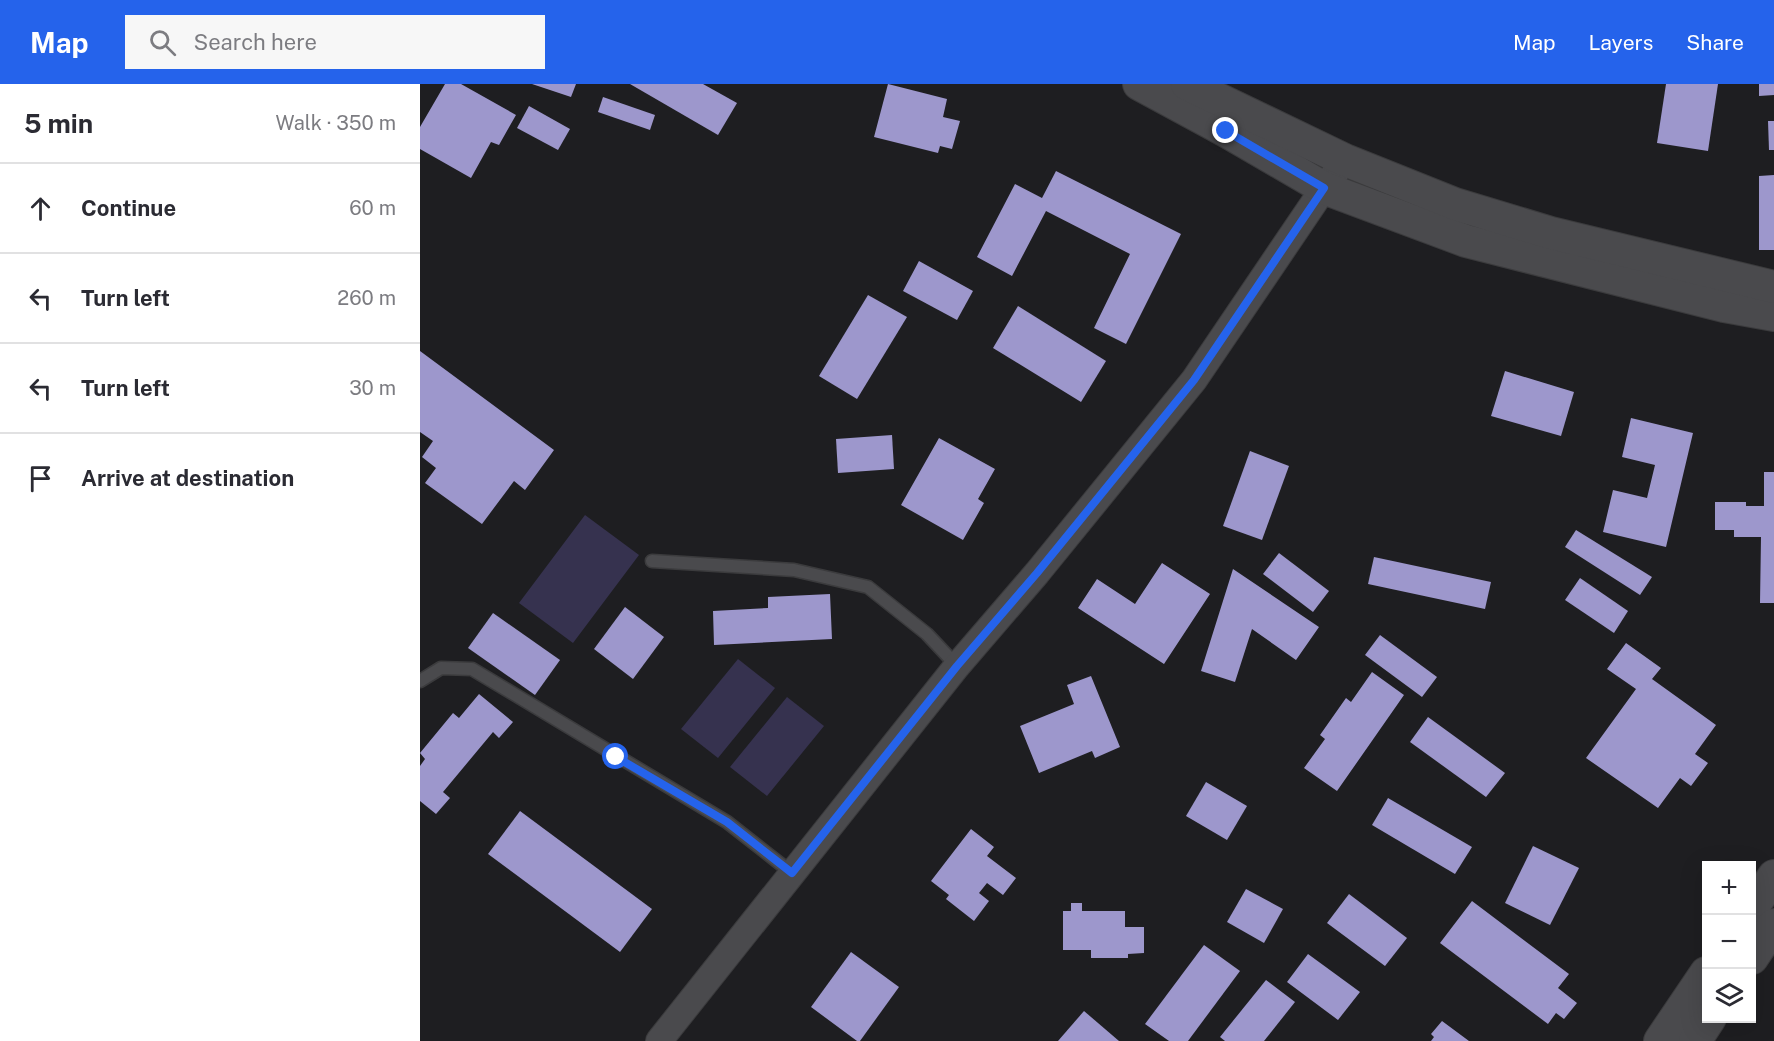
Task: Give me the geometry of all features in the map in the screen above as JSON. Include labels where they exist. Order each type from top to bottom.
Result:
[{"type":"street","points":[[1139,84],[1324,188],[1466,241],[1724,306],[1774,315]]},
{"type":"street","points":[[1187,84],[1345,160],[1455,204],[1551,232],[1774,287]]},
{"type":"street","points":[[659,1041],[957,666],[1037,573],[1194,380],[1345,160]]},
{"type":"street","points":[[1756,902],[1774,876]]},
{"type":"street","points":[[1756,952],[1774,925]]},
{"type":"street","points":[[1660,1041],[1702,980]]},
{"type":"street","points":[[1695,1041],[1707,1023]]},
{"type":"lane","points":[[652,561],[794,570],[868,587],[927,634],[957,666]]},
{"type":"lane","points":[[420,681],[423,677],[441,668],[472,669],[727,822],[792,873]]},
{"type":"shaded area","points":[[585,515],[639,555],[573,643],[519,603]]},
{"type":"shaded area","points":[[738,659],[775,688],[718,758],[681,729]]},
{"type":"shaded area","points":[[787,697],[824,726],[767,796],[730,767]]},
{"type":"building","points":[[445,84],[461,84],[516,115],[499,145],[491,142],[471,178],[420,149],[420,127]]},
{"type":"building","points":[[532,84],[576,84],[571,97]]},
{"type":"building","points":[[630,84],[703,84],[737,103],[718,135]]},
{"type":"building","points":[[888,84],[947,99],[943,117],[960,121],[952,149],[940,146],[938,153],[874,137]]},
{"type":"building","points":[[1666,84],[1718,84],[1708,151],[1657,143]]},
{"type":"building","points":[[1759,84],[1774,84],[1774,95],[1759,96]]},
{"type":"building","points":[[603,97],[655,115],[650,130],[598,112]]},
{"type":"building","points":[[529,106],[570,129],[558,150],[517,128]]},
{"type":"building","points":[[1768,121],[1774,121],[1774,150],[1769,150]]},
{"type":"building","points":[[1056,171],[1181,234],[1126,344],[1094,328],[1130,254],[1046,211],[1012,276],[977,257],[1015,184],[1042,198]]},
{"type":"building","points":[[1774,175],[1774,250],[1759,250],[1759,176]]},
{"type":"building","points":[[919,261],[973,291],[957,320],[903,291]]},
{"type":"building","points":[[868,295],[907,317],[857,399],[819,376]]},
{"type":"building","points":[[1018,306],[1106,361],[1081,402],[993,348]]},
{"type":"building","points":[[420,351],[554,450],[525,490],[514,481],[482,524],[425,483],[436,468],[422,457],[433,441],[420,432]]},
{"type":"building","points":[[1505,371],[1574,392],[1561,436],[1491,416]]},
{"type":"building","points":[[1631,418],[1693,433],[1666,547],[1603,532],[1613,490],[1647,498],[1655,465],[1622,457]]},
{"type":"building","points":[[892,435],[894,469],[838,473],[836,439]]},
{"type":"building","points":[[939,438],[995,469],[978,499],[984,503],[963,540],[901,505]]},
{"type":"building","points":[[1250,451],[1289,466],[1262,540],[1223,526]]},
{"type":"building","points":[[1764,472],[1774,472],[1774,603],[1760,603],[1761,537],[1734,537],[1734,530],[1715,530],[1715,502],[1746,502],[1746,506],[1764,506]]},
{"type":"building","points":[[1576,530],[1652,577],[1640,595],[1565,547]]},
{"type":"building","points":[[1279,553],[1329,591],[1313,612],[1263,574]]},
{"type":"building","points":[[1374,557],[1491,582],[1485,609],[1368,584]]},
{"type":"building","points":[[1162,563],[1210,594],[1164,664],[1078,608],[1097,579],[1135,604]]},
{"type":"building","points":[[1233,569],[1319,627],[1296,660],[1252,629],[1235,682],[1201,671]]},
{"type":"building","points":[[1580,578],[1628,611],[1614,633],[1565,600]]},
{"type":"building","points":[[830,594],[832,639],[714,645],[713,611],[768,608],[768,597]]},
{"type":"building","points":[[625,607],[664,637],[633,679],[594,649]]},
{"type":"building","points":[[493,613],[560,660],[535,695],[468,648]]},
{"type":"building","points":[[1380,635],[1437,677],[1422,697],[1365,655]]},
{"type":"building","points":[[1626,643],[1661,668],[1652,679],[1716,725],[1695,754],[1708,763],[1691,786],[1680,778],[1658,808],[1586,758],[1636,689],[1607,669]]},
{"type":"building","points":[[1372,672],[1404,695],[1337,791],[1304,768],[1325,739],[1320,735],[1346,698],[1351,702]]},
{"type":"building","points":[[1091,676],[1120,747],[1095,758],[1092,751],[1039,773],[1020,726],[1074,704],[1067,685]]},
{"type":"building","points":[[479,694],[513,722],[499,738],[493,732],[443,792],[450,798],[436,814],[420,801],[420,766],[425,759],[420,753],[453,713],[459,718]]},
{"type":"building","points":[[1428,717],[1505,773],[1486,797],[1410,742]]},
{"type":"building","points":[[1206,782],[1247,806],[1227,840],[1186,816]]},
{"type":"building","points":[[1388,798],[1472,847],[1455,874],[1372,825]]},
{"type":"building","points":[[520,811],[652,909],[620,952],[488,854]]},
{"type":"building","points":[[971,829],[994,847],[987,856],[1016,878],[1003,895],[987,883],[979,893],[989,901],[974,921],[946,899],[949,895],[931,881]]},
{"type":"building","points":[[1533,846],[1579,868],[1550,925],[1505,903]]},
{"type":"building","points":[[1246,889],[1283,909],[1264,943],[1227,922]]},
{"type":"building","points":[[1349,894],[1407,938],[1385,966],[1327,923]]},
{"type":"building","points":[[1472,901],[1569,974],[1558,988],[1577,1003],[1564,1019],[1556,1013],[1548,1024],[1440,943]]},
{"type":"building","points":[[1071,903],[1082,903],[1082,911],[1125,911],[1125,927],[1144,927],[1144,953],[1128,954],[1128,958],[1091,958],[1091,950],[1063,950],[1063,911],[1071,911]]},
{"type":"building","points":[[1204,945],[1240,971],[1188,1041],[1169,1041],[1145,1024]]},
{"type":"building","points":[[851,952],[899,987],[860,1041],[811,1007]]},
{"type":"building","points":[[1308,954],[1360,992],[1338,1020],[1287,982]]},
{"type":"building","points":[[1266,980],[1295,1002],[1264,1041],[1225,1041],[1220,1037]]},
{"type":"building","points":[[1084,1011],[1119,1041],[1058,1041]]},
{"type":"building","points":[[1442,1021],[1469,1041],[1431,1041],[1434,1037],[1431,1034]]},
{"type":"route","points":[[616,757],[727,822],[792,873],[957,666],[1037,573],[1194,380],[1324,188],[1226,131]]}]
